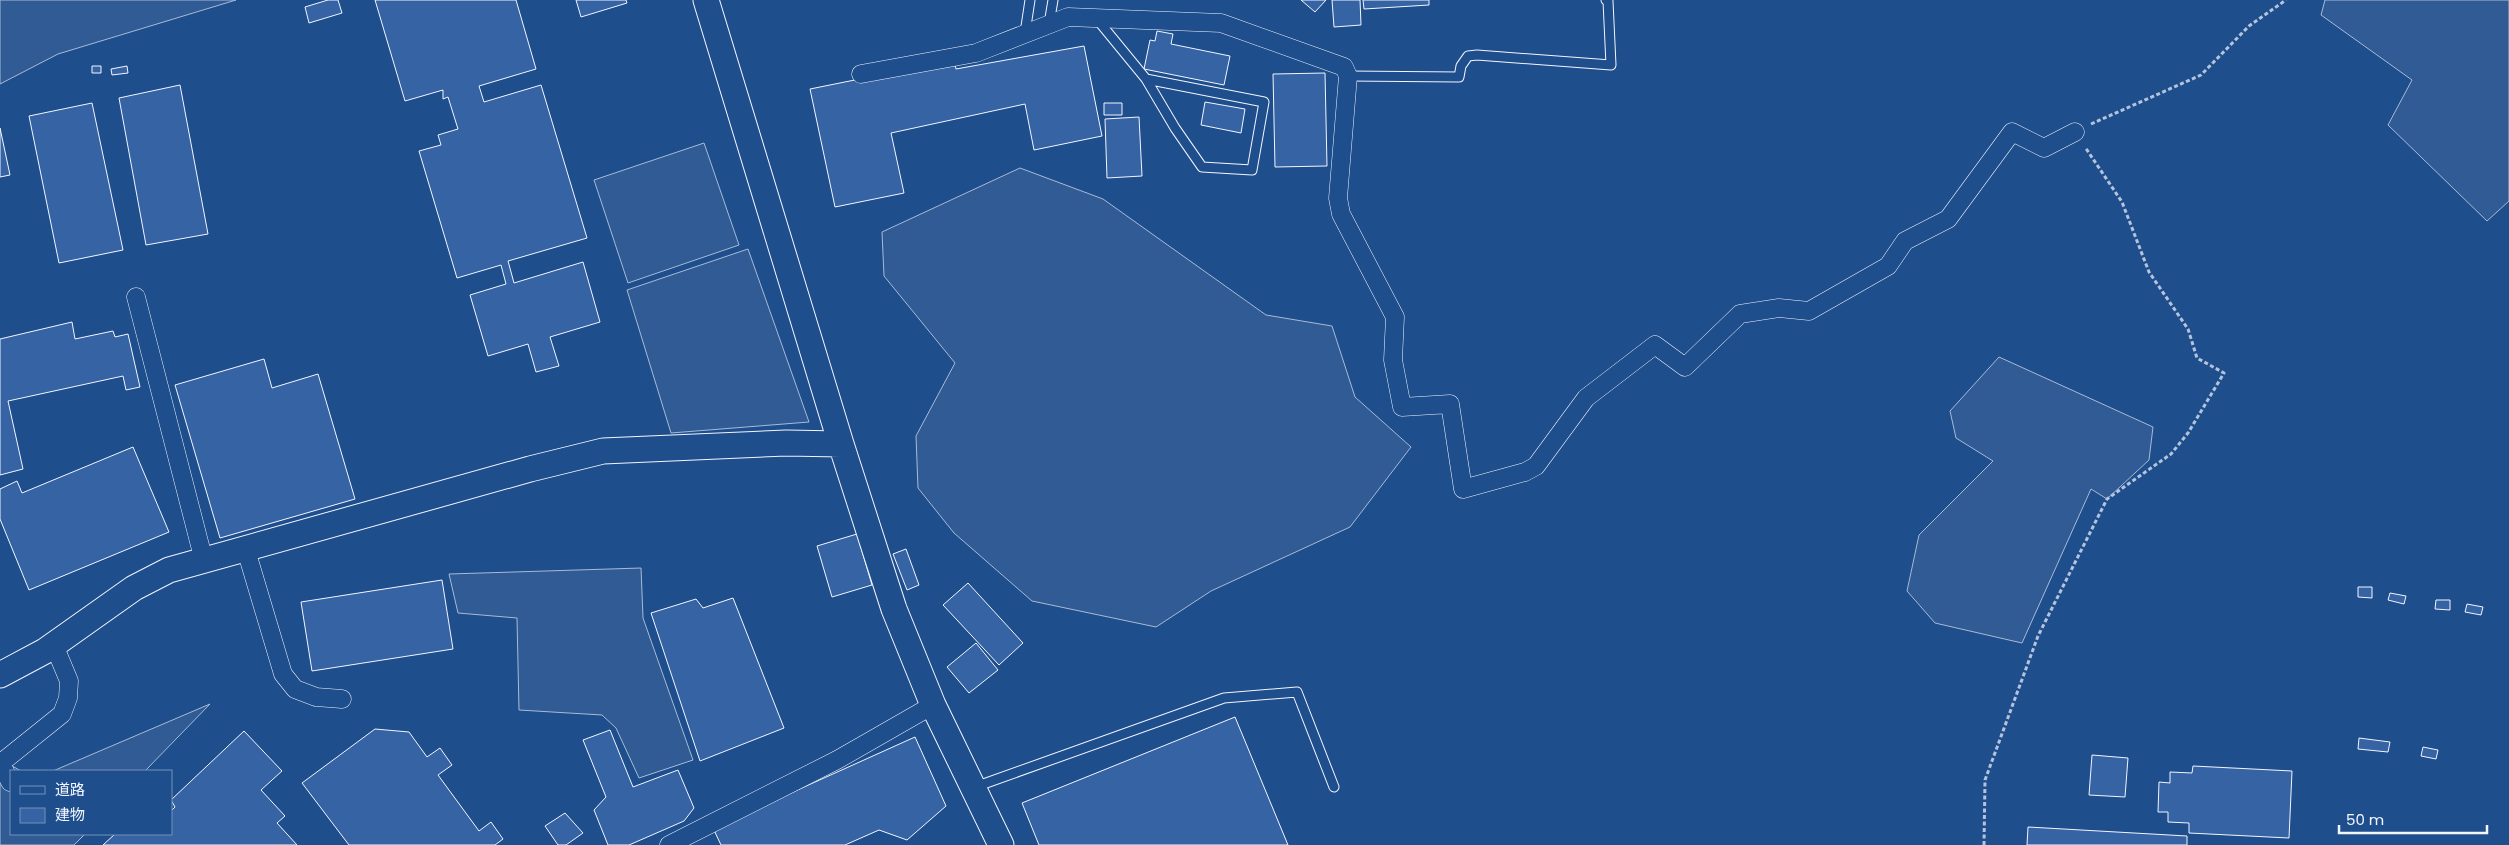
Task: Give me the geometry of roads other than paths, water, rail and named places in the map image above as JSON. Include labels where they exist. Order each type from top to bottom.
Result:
[{"type":"street","points":[[706,0],[841,444],[894,609],[933,704],[1002,845]]},
{"type":"street","points":[[861,74],[976,53],[1068,17],[1221,23],[1344,67],[1348,76],[1338,198],[1341,214],[1395,317],[1393,360],[1402,407],[1450,404],[1463,490],[1525,472],[1536,466],[1586,398],[1655,345],[1685,367],[1740,314],[1779,308],[1809,311],[1888,266],[1905,241],[1948,219],[2012,132],[2044,148],[2075,132]]},
{"type":"street","points":[[136,297],[204,561]]},
{"type":"street","points":[[0,675],[54,646],[134,588],[169,570],[530,470],[603,451],[786,442],[841,444]]},
{"type":"street","points":[[246,550],[283,674],[295,690],[316,697],[342,699]]},
{"type":"street","points":[[10,782],[1,763],[62,714],[68,698],[69,681],[54,646]]},
{"type":"street","points":[[669,845],[837,760],[933,704]]},
{"type":"lane","points":[[1026,34],[1030,0]]},
{"type":"lane","points":[[1049,24],[1053,0]]},
{"type":"lane","points":[[1348,76],[1459,77],[1461,66],[1468,56],[1477,55],[1610,65],[1608,0],[1606,0]]},
{"type":"lane","points":[[1096,17],[1146,79],[1175,128],[1202,167],[1252,170],[1264,102],[1146,79]]},
{"type":"lane","points":[[973,788],[1224,698],[1297,692],[1334,787]]}]
